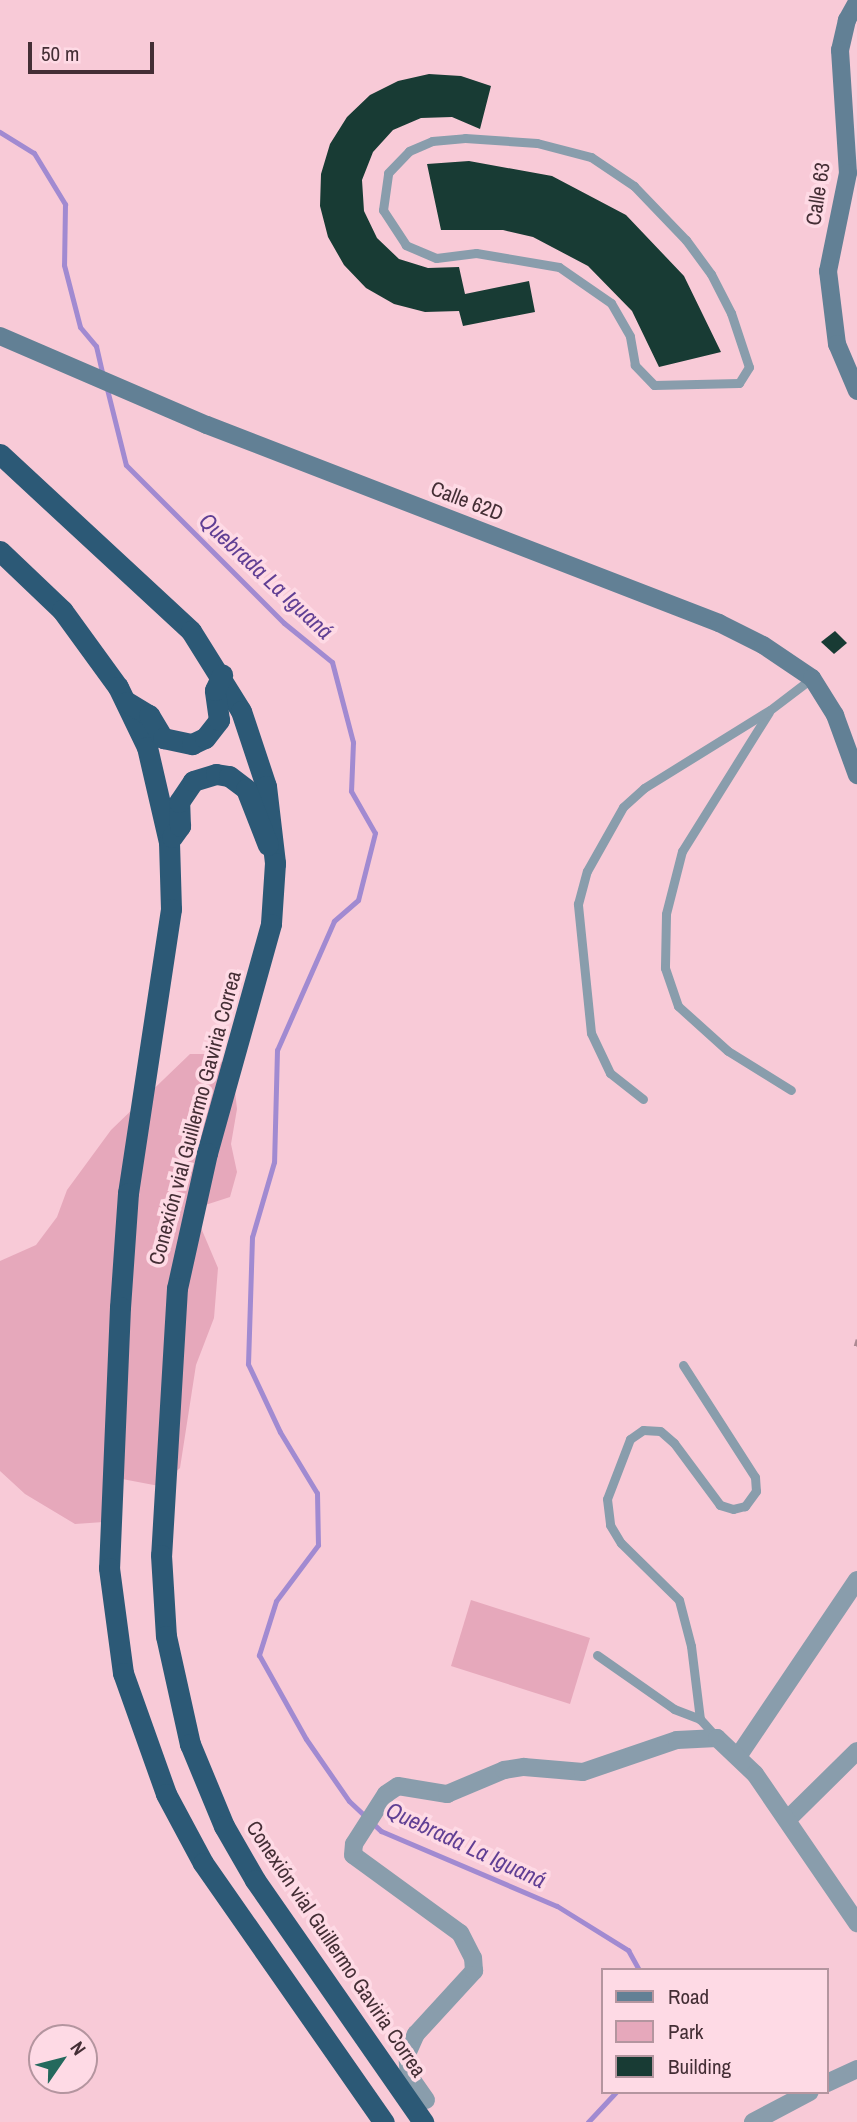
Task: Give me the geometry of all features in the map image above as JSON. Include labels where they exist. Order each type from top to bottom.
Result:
[{"type":"highway","name":"Conexión vial Guillermo Gaviria Correa","points":[[0,454],[155,593],[191,631],[222,674],[256,748],[272,820],[275,863],[263,958],[207,1153],[177,1287],[161,1555],[166,1636],[187,1734],[224,1826],[255,1880],[423,2122]]},
{"type":"highway","name":"Conexión vial Guillermo Gaviria Correa","points":[[0,551],[62,610],[96,652],[127,702],[161,793],[169,842],[171,909],[128,1193],[120,1307],[109,1529],[110,1599],[117,1646],[152,1760],[202,1863],[384,2122]]},
{"type":"highway","points":[[127,702],[149,715],[163,738],[192,744],[205,738],[219,720],[215,690],[222,674]]},
{"type":"highway","points":[[169,842],[180,826],[179,802],[193,781],[216,774],[229,776],[246,789],[275,863]]},
{"type":"main road","name":"Calle 63","points":[[857,2],[847,20],[841,50],[848,173],[828,271],[837,344],[857,391]]},
{"type":"main road","name":"Calle 62D","points":[[0,337],[207,425],[719,623],[764,645],[812,678],[835,715],[857,775]]},
{"type":"street","points":[[739,1755],[857,1580]]},
{"type":"street","points":[[426,2100],[409,2076],[407,2054],[416,2035],[474,1971],[473,1958],[460,1933],[361,1865],[353,1856],[354,1844],[386,1794],[398,1786],[447,1794],[524,1767],[583,1772],[677,1740],[717,1738],[739,1755],[788,1819],[857,1923]]},
{"type":"street","points":[[788,1819],[857,1751]]},
{"type":"street","points":[[829,2082],[857,2069]]},
{"type":"street","points":[[753,2122],[806,2094]]},
{"type":"lane","points":[[465,138],[537,143],[591,157],[634,186],[686,240],[732,313],[749,367],[738,383],[654,385],[635,365],[630,335],[611,303],[559,267],[476,253],[436,258],[406,245],[383,210],[384,188],[396,161],[432,141],[465,138]]},
{"type":"lane","points":[[643,1099],[610,1073],[592,1033],[578,904],[587,871],[623,807],[644,788],[770,710],[812,678]]},
{"type":"lane","points":[[770,710],[682,851],[666,914],[665,968],[678,1006],[728,1051],[791,1090]]},
{"type":"lane","points":[[683,1365],[755,1477],[756,1492],[745,1506],[733,1509],[720,1505],[674,1443],[660,1431],[643,1430],[630,1439],[607,1499],[610,1525],[621,1543],[679,1600],[691,1646],[701,1719]]},
{"type":"lane","points":[[597,1656],[674,1709],[701,1719],[717,1738]]},
{"type":"path","points":[[855,1346],[857,1339]]},
{"type":"green space","points":[[190,1054],[213,1054],[233,1073],[237,1109],[231,1144],[237,1172],[230,1197],[193,1209],[218,1268],[214,1318],[196,1365],[180,1468],[159,1486],[117,1478],[118,1521],[75,1524],[25,1494],[0,1471],[0,1261],[36,1245],[57,1217],[67,1190],[111,1130]]},
{"type":"green space","points":[[471,1600],[590,1638],[570,1704],[451,1666]]},
{"type":"building","points":[[429,74],[461,76],[491,86],[480,129],[452,117],[421,118],[393,130],[373,152],[362,180],[364,211],[377,238],[399,259],[428,268],[459,267],[465,294],[529,281],[535,312],[463,326],[459,311],[425,312],[394,304],[366,288],[344,265],[328,237],[320,206],[321,174],[330,144],[347,117],[370,95],[398,81]]},
{"type":"building","points":[[469,161],[552,176],[626,215],[684,276],[721,352],[659,367],[632,311],[588,266],[533,237],[503,230],[441,230],[427,164]]},
{"type":"building","points":[[835,631],[847,643],[834,654],[821,642]]},
{"type":"waterway","name":"Quebrada La Iguaná","points":[[0,132],[34,153],[65,204],[64,265],[80,327],[96,346],[103,376]]},
{"type":"waterway","name":"Quebrada La Iguaná","points":[[106,385],[126,465],[284,623],[332,662],[353,742],[351,791],[375,833],[358,900],[334,921],[277,1050],[274,1162],[252,1237],[248,1364],[280,1432],[317,1493],[318,1545],[276,1601],[259,1655],[306,1739],[349,1801],[381,1831],[557,1906],[628,1950],[638,1968]]},
{"type":"waterway","name":"Quebrada La Iguaná","points":[[588,2122],[614,2094]]}]
